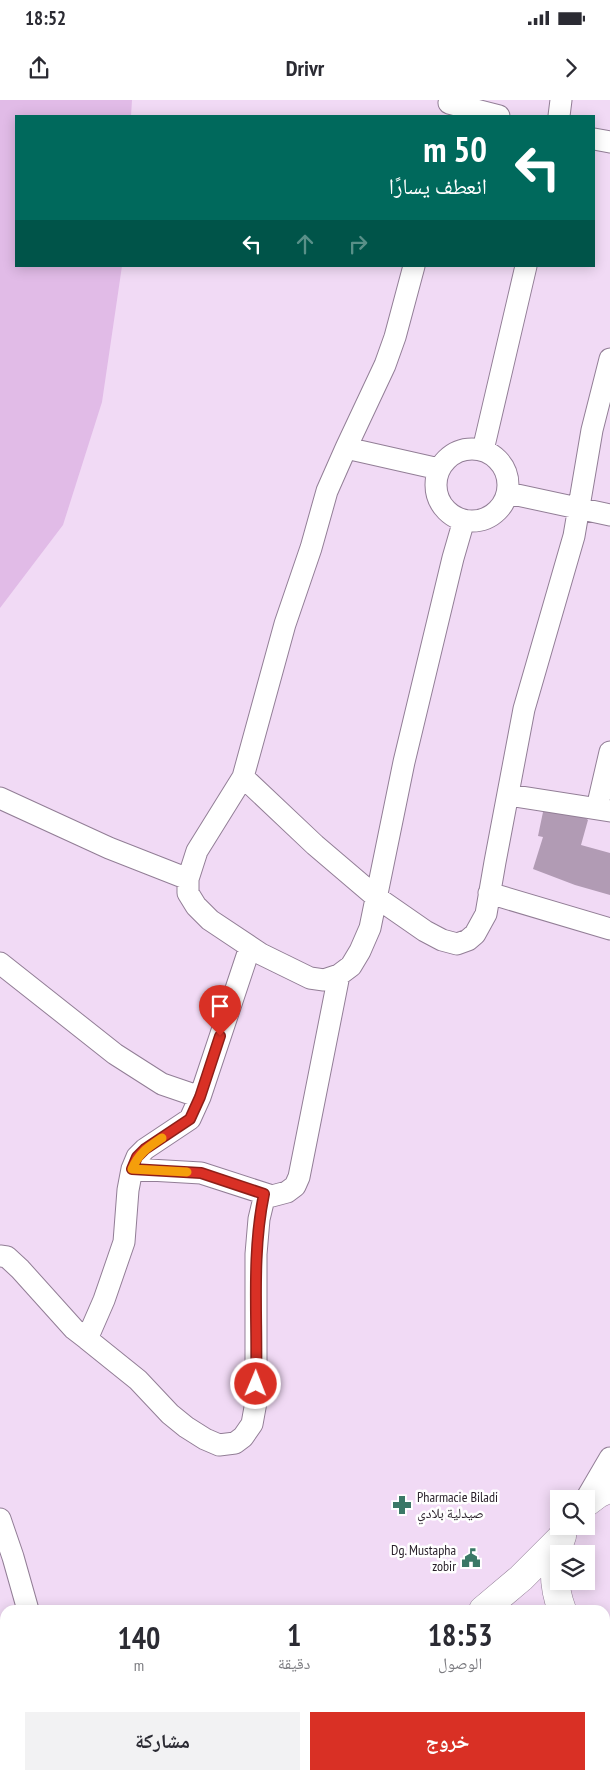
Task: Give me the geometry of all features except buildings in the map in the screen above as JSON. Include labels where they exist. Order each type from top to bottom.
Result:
[{"type":"street","points":[[559,115],[561,100]]},
{"type":"street","points":[[448,106],[494,115]]},
{"type":"street","points":[[595,139],[610,142]]},
{"type":"street","points":[[414,267],[395,337],[385,365],[327,491],[311,548],[285,624],[243,777],[197,851],[188,879],[188,893],[196,906],[210,920],[250,947],[310,978],[324,980],[339,975],[351,966],[370,928],[404,762],[453,558],[464,520]]},
{"type":"street","points":[[483,450],[526,267]]},
{"type":"street","points":[[243,777],[315,845],[376,897],[425,931],[442,940],[457,944],[468,940],[475,934],[486,914],[524,709],[574,536],[592,430],[610,359]]},
{"type":"street","points":[[346,448],[439,469]]},
{"type":"street","points":[[466,449],[483,450],[495,456],[504,466],[509,479],[508,493],[499,509],[483,520],[464,520],[450,514],[440,501],[436,486],[439,469],[450,456],[466,449]]},
{"type":"street","points":[[508,493],[610,515]]},
{"type":"street","points":[[509,795],[604,810],[610,752]]},
{"type":"street","points":[[0,798],[109,848],[188,879]]},
{"type":"street","points":[[489,893],[610,929]]},
{"type":"street","points":[[87,1339],[104,1300],[124,1242],[132,1169],[137,1157],[145,1149],[190,1119],[200,1097],[250,947]]},
{"type":"street","points":[[0,963],[115,1054],[162,1084],[200,1097]]},
{"type":"street","points":[[132,1169],[201,1173],[272,1196],[287,1192],[295,1186],[299,1177],[339,975]]},
{"type":"street","points":[[0,1256],[7,1257],[74,1329],[138,1380],[170,1414],[186,1427],[219,1445],[235,1443],[243,1437],[252,1424],[256,1402],[256,1254],[259,1219],[264,1194]]},
{"type":"street","points":[[592,1490],[610,1458]]},
{"type":"street","points":[[595,1496],[610,1488]]},
{"type":"street","points":[[0,1519],[27,1605]]},
{"type":"street","points":[[489,1605],[521,1578],[561,1535]]},
{"type":"street","points":[[560,1605],[554,1577],[556,1557],[563,1535]]},
{"type":"shaded area","points":[[0,100],[132,100],[131,115],[15,115],[15,267],[122,267],[102,402],[63,525],[0,608]]},
{"type":"slow traffic","points":[[162,1138],[145,1149],[137,1157],[132,1169],[187,1172]]},
{"type":"place","name":"Pharmacie Biladi صيدلية بلادي","points":[[402,1505]]},
{"type":"place","name":"Dg. Mustapha zobir","points":[[471,1558]]},
{"type":"route","points":[[220,1036],[200,1097],[190,1119],[145,1149],[137,1157],[132,1169],[201,1173],[264,1194],[259,1219],[256,1254],[256,1384]]}]
